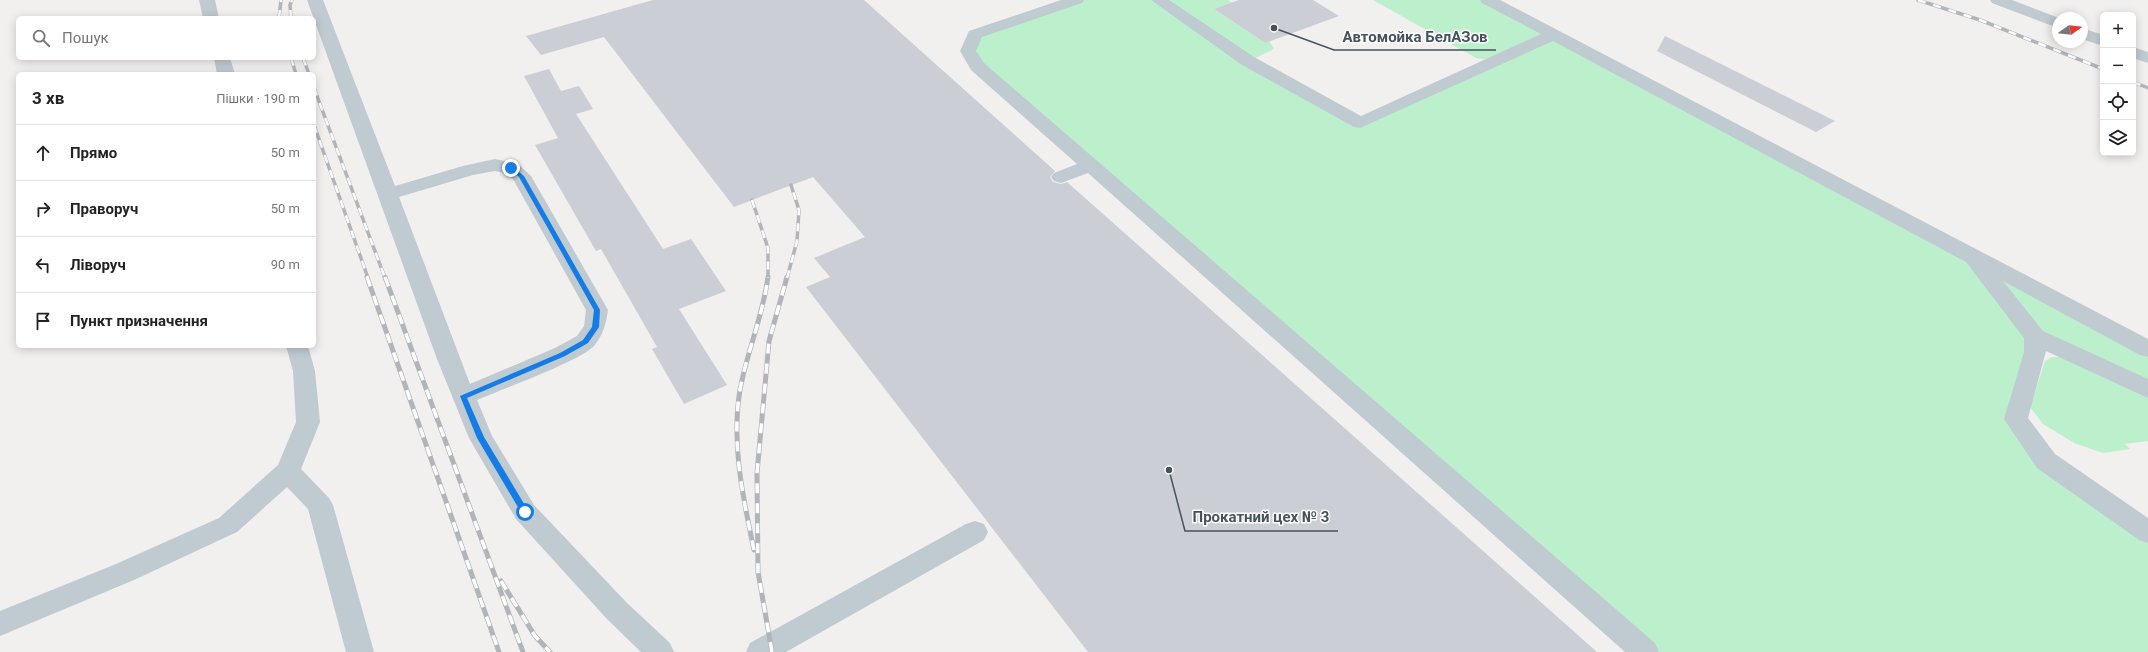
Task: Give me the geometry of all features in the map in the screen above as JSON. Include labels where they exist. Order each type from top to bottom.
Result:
[{"type":"street","points":[[207,0],[211,16]]},
{"type":"street","points":[[315,0],[388,194],[448,360],[481,438],[525,512],[617,611],[660,652]]},
{"type":"street","points":[[1076,0],[975,34],[968,51],[977,66],[1092,165],[1645,652]]},
{"type":"street","points":[[1159,0],[1248,61],[1360,123],[1553,35]]},
{"type":"street","points":[[1488,0],[2148,349]]},
{"type":"street","points":[[1998,0],[2052,21]]},
{"type":"street","points":[[2088,35],[2100,40]]},
{"type":"street","points":[[2136,53],[2148,58]]},
{"type":"street","points":[[222,60],[226,72]]},
{"type":"street","points":[[388,194],[470,170],[495,165],[511,168],[521,176],[597,310],[595,327],[585,342],[563,354],[463,396]]},
{"type":"street","points":[[1061,177],[1092,165]]},
{"type":"street","points":[[1972,256],[2035,337],[2148,389]]},
{"type":"street","points":[[2035,337],[2035,352],[2016,419],[2046,461],[2148,532]]},
{"type":"street","points":[[0,624],[125,572],[228,525],[288,470],[308,422],[304,371],[298,348]]},
{"type":"street","points":[[288,470],[320,505],[360,652]]},
{"type":"street","points":[[760,652],[975,532]]},
{"type":"green space","points":[[1076,0],[1228,0],[1232,3],[1214,9],[1265,43],[1269,41],[1274,48],[1249,61],[1360,123],[1495,61],[1476,58],[1373,0],[1488,0],[2148,349],[2148,389],[2036,337],[2016,419],[2046,461],[2148,532],[2148,652],[1651,652],[968,51],[975,34]]},
{"type":"green space","points":[[2052,357],[2061,357],[2148,394],[2148,441],[2125,444],[2130,449],[2103,453],[2074,443],[2043,424],[2030,407],[2045,361]]},
{"type":"building","points":[[653,0],[864,0],[1055,171],[1050,177],[1053,182],[1061,184],[1067,182],[1597,652],[1088,652],[806,287],[830,277],[814,258],[865,237],[813,177],[734,207],[604,37],[541,55],[526,36]]},
{"type":"building","points":[[1239,0],[1313,0],[1339,16],[1265,43],[1214,9]]},
{"type":"building","points":[[1665,36],[1835,121],[1816,132],[1657,51]]},
{"type":"building","points":[[549,69],[561,91],[579,86],[593,109],[576,114],[663,249],[691,239],[726,291],[679,309],[727,385],[684,404],[652,349],[657,347],[601,249],[596,251],[535,145],[558,138],[524,76]]},
{"type":"railway","points":[[279,16],[281,0]]},
{"type":"railway","points":[[291,16],[290,5],[292,0]]},
{"type":"railway","points":[[1918,0],[1980,20],[2100,68]]},
{"type":"railway","points":[[292,60],[295,72]]},
{"type":"railway","points":[[304,60],[308,72]]},
{"type":"railway","points":[[2136,83],[2148,88]]},
{"type":"railway","points":[[316,93],[385,278]]},
{"type":"railway","points":[[316,131],[368,278]]},
{"type":"railway","points":[[787,278],[797,241],[799,210],[791,185]]},
{"type":"railway","points":[[752,200],[768,248],[768,277]]},
{"type":"railway","points":[[367,277],[499,652]]},
{"type":"railway","points":[[385,277],[523,652]]},
{"type":"railway","points":[[754,550],[742,490],[738,450],[738,410],[743,376],[766,291],[768,277]]},
{"type":"railway","points":[[772,652],[758,572],[757,473],[769,341],[787,277]]},
{"type":"railway","points":[[501,581],[535,636],[550,652]]},
{"type":"place","name":"Автомойка БелАЗов","points":[[1274,28]]},
{"type":"place","name":"Прокатний цех № 3","points":[[1169,470]]},
{"type":"route","points":[[511,168],[521,176],[597,310],[595,327],[585,342],[563,354],[463,396],[481,438],[525,512]]}]
